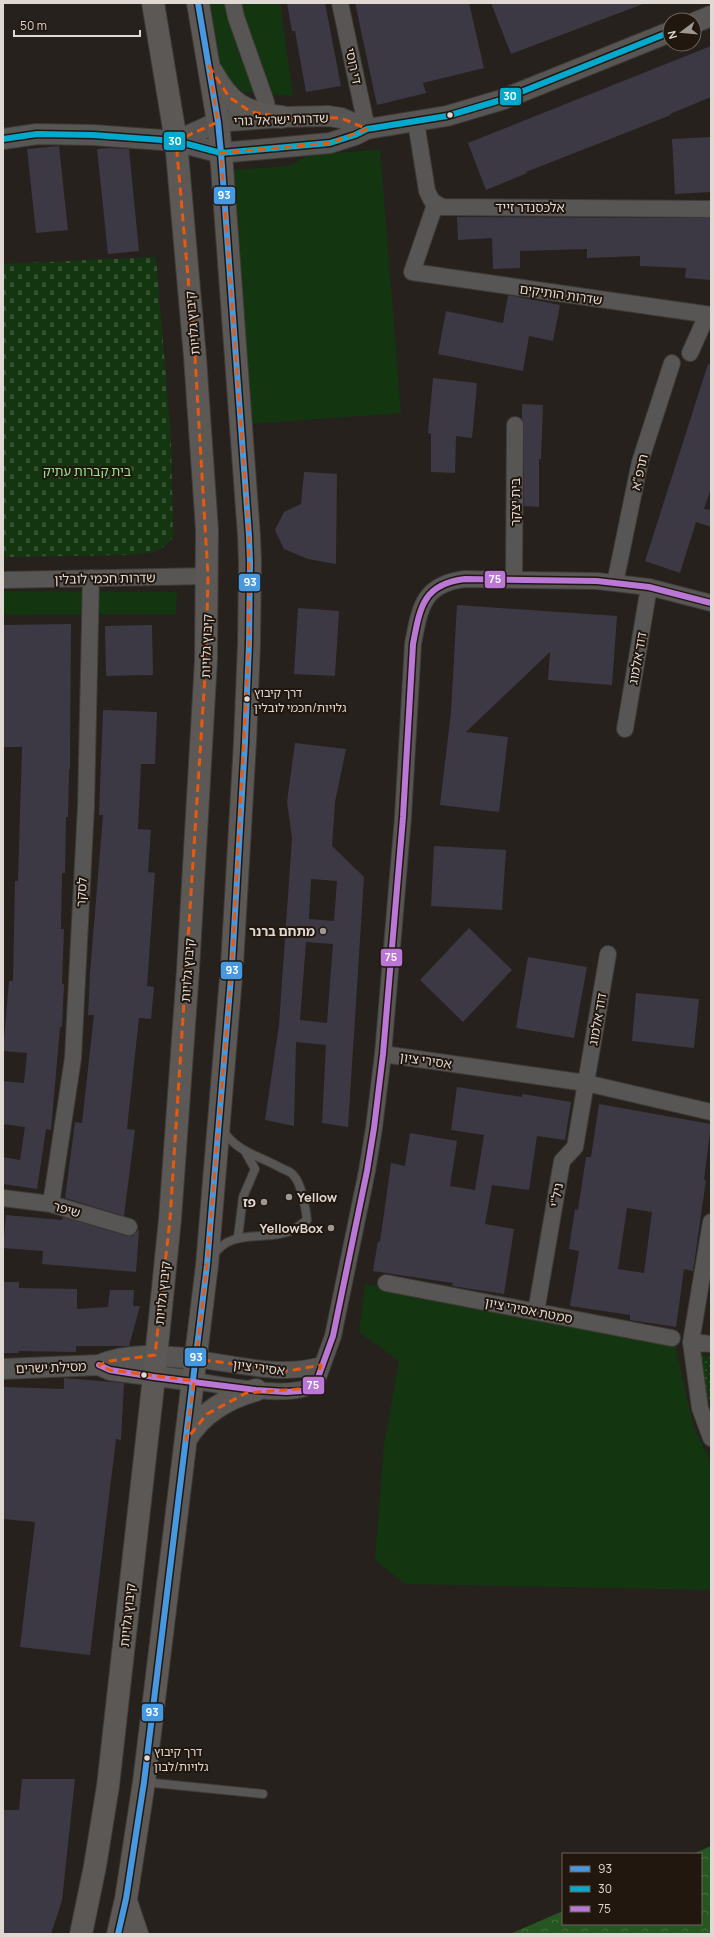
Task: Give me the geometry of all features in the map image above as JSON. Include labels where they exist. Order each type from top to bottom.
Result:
[{"type":"main road","name":"קיבוץ גלויות","points":[[81,1929],[108,1786],[154,1377],[170,1219],[188,970],[206,660],[208,576],[207,530],[195,357],[176,141],[153,3]]},
{"type":"main road","points":[[118,1934],[126,1899],[144,1782],[207,1266],[220,1122],[245,749],[250,562],[221,152],[218,122],[198,3]]},
{"type":"main road","points":[[209,66],[223,89],[238,104],[251,112],[275,116]]},
{"type":"main road","points":[[186,1440],[195,1424],[207,1414],[234,1398],[256,1390]]},
{"type":"main road","points":[[126,1899],[136,1934]]},
{"type":"street","points":[[233,3],[236,17],[266,102],[275,116]]},
{"type":"street","name":"די רוסי","points":[[340,3],[368,129]]},
{"type":"street","name":"שדרות ישראל גורי","points":[[176,141],[221,152],[330,143],[368,129],[416,122],[454,114],[501,100],[662,35]]},
{"type":"street","name":"שדרות ישראל גורי","points":[[176,141],[218,122],[275,116],[328,116],[341,118],[368,129]]},
{"type":"street","points":[[416,122],[427,191],[430,198],[436,205]]},
{"type":"street","points":[[3,139],[37,134],[65,134],[176,141]]},
{"type":"street","name":"אלכסנדר זייד","points":[[436,205],[449,208],[540,207],[711,209]]},
{"type":"street","name":"שדרות הותיקים","points":[[436,205],[412,272],[709,315]]},
{"type":"street","points":[[690,354],[709,315]]},
{"type":"street","name":"תרפ\"א","points":[[615,583],[640,462],[672,363]]},
{"type":"street","name":"בית יצקר","points":[[514,580],[515,425]]},
{"type":"street","name":"שדרות חכמי לובלין","points":[[3,580],[208,576]]},
{"type":"street","name":"לסקר","points":[[51,1204],[73,1058],[86,806],[91,578]]},
{"type":"street","points":[[383,1054],[403,817],[413,644],[417,623],[431,591],[452,581],[465,579],[597,581],[649,587],[711,602]]},
{"type":"street","name":"דוד אלמוג","points":[[625,729],[649,587]]},
{"type":"street","name":"דוד אלמוג","points":[[586,1084],[608,954]]},
{"type":"street","name":"אסירי ציון","points":[[194,1381],[256,1390],[286,1392],[301,1391],[310,1388],[316,1383],[321,1365],[333,1336],[367,1171],[383,1054],[586,1084],[711,1112]]},
{"type":"street","name":"ניל\"י","points":[[536,1312],[562,1161],[575,1147],[586,1084]]},
{"type":"street","name":"שיפר","points":[[3,1198],[51,1204],[129,1227]]},
{"type":"street","points":[[711,1222],[709,1253],[691,1342],[700,1408],[711,1438]]},
{"type":"street","name":"סמטת אסירי ציון","points":[[386,1283],[672,1338]]},
{"type":"street","points":[[691,1342],[711,1344]]},
{"type":"street","name":"מסילת ישרים","points":[[3,1369],[99,1365],[110,1361],[156,1356],[196,1359]]},
{"type":"street","name":"אסירי ציון","points":[[196,1359],[288,1370],[305,1370],[321,1365]]},
{"type":"street","name":"מסילת ישרים","points":[[99,1365],[110,1370],[154,1377],[194,1381]]},
{"type":"lane","points":[[207,1266],[218,1249],[238,1237],[259,1236],[282,1232],[294,1229],[307,1220],[304,1199],[295,1176],[246,1152],[231,1141],[220,1122]]},
{"type":"lane","points":[[238,1237],[243,1197],[255,1169],[246,1152]]},
{"type":"lane","points":[[144,1782],[262,1794]]},
{"type":"highlighted area","points":[[209,66],[229,97],[251,112],[282,117],[341,118],[367,129],[330,143],[221,153],[249,536],[249,644],[232,965],[207,1265],[196,1359],[288,1371],[321,1365],[316,1383],[310,1388],[246,1393],[207,1414],[186,1440],[194,1381],[110,1370],[99,1365],[110,1361],[155,1355],[170,1219],[206,660],[208,576],[195,357],[176,141],[218,122]]},
{"type":"green space","points":[[208,3],[280,3],[293,96],[243,92],[216,68]]},
{"type":"green space","points":[[380,149],[401,413],[252,424],[233,170],[289,166],[307,156]]},
{"type":"green space","name":"בית קברות עתיק","points":[[156,257],[171,439],[173,537],[165,546],[154,552],[130,555],[3,557],[3,264]]},
{"type":"green space","points":[[3,591],[177,592],[176,614],[3,615]]},
{"type":"green space","points":[[365,1284],[675,1345],[694,1428],[711,1462],[711,1590],[405,1584],[375,1560],[384,1445],[399,1361],[359,1332]]},
{"type":"green space","points":[[711,1355],[711,1400],[704,1401],[700,1356]]},
{"type":"green space","points":[[711,1846],[711,1934],[510,1934],[562,1911],[562,1925],[702,1925],[702,1853],[695,1853]]},
{"type":"building","points":[[287,3],[325,3],[341,86],[306,92],[295,31],[292,31]]},
{"type":"building","points":[[355,3],[469,3],[484,68],[423,83],[426,93],[377,105]]},
{"type":"building","points":[[491,3],[643,3],[643,4],[511,54]]},
{"type":"building","points":[[711,46],[711,97],[670,114],[671,115],[526,172],[527,173],[486,190],[468,143],[696,52],[702,52],[702,50]]},
{"type":"building","points":[[711,137],[711,192],[675,194],[672,139]]},
{"type":"building","points":[[59,146],[68,230],[36,233],[27,149]]},
{"type":"building","points":[[97,149],[129,149],[139,251],[108,254]]},
{"type":"building","points":[[457,217],[711,218],[711,280],[685,278],[686,268],[640,266],[640,256],[587,258],[587,249],[520,251],[520,268],[493,269],[492,238],[458,240]]},
{"type":"building","points":[[508,295],[560,305],[553,341],[529,336],[523,371],[438,354],[446,311],[503,323]]},
{"type":"building","points":[[708,364],[711,365],[711,488],[704,509],[711,510],[711,527],[696,522],[680,573],[645,561]]},
{"type":"building","points":[[433,378],[477,383],[472,438],[456,436],[455,473],[431,472],[431,434],[428,433]]},
{"type":"building","points":[[522,404],[543,405],[541,459],[539,459],[539,507],[524,506],[524,425],[522,419]]},
{"type":"building","points":[[304,472],[337,474],[336,564],[308,559],[284,549],[275,530],[284,512],[301,504]]},
{"type":"building","points":[[457,605],[617,616],[612,685],[548,680],[550,652],[466,732],[508,737],[499,812],[440,805],[451,712]]},
{"type":"building","points":[[298,608],[339,611],[335,676],[294,674]]},
{"type":"building","points":[[71,624],[70,769],[68,817],[66,817],[65,873],[62,873],[61,929],[64,929],[62,984],[64,984],[62,1027],[60,1027],[51,1130],[46,1129],[37,1189],[3,1184],[3,1157],[20,1160],[25,1127],[3,1124],[3,1081],[24,1083],[27,1053],[3,1051],[9,981],[13,981],[15,881],[18,881],[22,747],[3,747],[3,625]]},
{"type":"building","points":[[152,625],[153,675],[106,676],[105,626]]},
{"type":"building","points":[[103,710],[157,712],[155,764],[141,764],[138,829],[151,830],[148,872],[155,873],[147,986],[154,987],[151,1019],[139,1018],[127,1129],[135,1130],[124,1216],[65,1198],[75,1122],[82,1123],[94,1015],[88,1015],[103,815],[99,815]]},
{"type":"building","name":"מתחם ברנר","points":[[295,743],[346,749],[335,802],[332,846],[364,877],[348,1127],[322,1123],[326,1045],[296,1042],[294,1126],[265,1120],[279,1025],[292,838],[287,802]],"holes":[[[311,879],[337,881],[334,921],[309,919]],[[306,942],[333,944],[327,1023],[300,1020]]]},
{"type":"building","points":[[434,846],[506,850],[502,910],[431,906]]},
{"type":"building","points":[[469,928],[512,970],[463,1022],[420,980]]},
{"type":"building","points":[[528,957],[587,967],[574,1038],[516,1028]]},
{"type":"building","points":[[636,993],[699,999],[694,1048],[632,1041]]},
{"type":"building","points":[[457,1087],[522,1097],[522,1094],[571,1102],[565,1140],[537,1136],[529,1190],[492,1185],[485,1224],[514,1229],[504,1294],[452,1286],[453,1283],[373,1271],[378,1241],[380,1242],[391,1163],[405,1166],[410,1133],[457,1141],[450,1186],[475,1190],[484,1135],[451,1130]]},
{"type":"building","points":[[599,1104],[711,1124],[704,1180],[706,1180],[693,1271],[684,1269],[676,1327],[630,1320],[630,1315],[570,1306],[579,1251],[569,1249],[575,1209],[578,1210],[586,1157],[591,1157]],"holes":[[[627,1208],[652,1212],[644,1273],[618,1269]]]},
{"type":"building","points":[[6,1215],[62,1220],[63,1217],[127,1236],[132,1236],[139,1230],[136,1272],[42,1264],[43,1251],[3,1248]]},
{"type":"building","points":[[3,1282],[19,1282],[19,1288],[77,1289],[77,1309],[108,1307],[110,1290],[134,1290],[133,1306],[140,1306],[129,1346],[76,1346],[76,1352],[19,1351],[19,1353],[3,1353]]},
{"type":"building","points":[[64,1378],[124,1383],[121,1440],[116,1439],[90,1655],[20,1647],[35,1522],[3,1519],[3,1387],[64,1389]]},
{"type":"building","points":[[22,1779],[75,1779],[62,1900],[51,1934],[3,1934],[3,1810],[19,1810]]},
{"type":"transit line","name":"93","points":[[118,1934],[126,1899],[144,1782],[207,1265],[232,965],[245,742],[249,644],[249,536],[221,153],[218,122],[198,3]]},
{"type":"transit line","name":"30","points":[[3,139],[37,134],[93,135],[176,141],[221,153],[330,143],[355,135],[367,129],[447,116],[501,100],[662,35]]},
{"type":"transit line","name":"75","points":[[99,1365],[110,1370],[256,1390],[286,1392],[301,1391],[310,1388],[316,1383],[333,1336],[367,1171],[374,1128],[383,1054],[403,817],[413,644],[421,608],[432,592],[440,586],[465,579],[597,581],[649,587],[711,603]]},
{"type":"place","name":"דרך קיבוץ גלויות/חכמי לובלין","points":[[247,699]]},
{"type":"place","name":"מתחם ברנר","points":[[323,931]]},
{"type":"place","name":"Yellow","points":[[289,1197]]},
{"type":"place","name":"פז","points":[[264,1202]]},
{"type":"place","name":"YellowBox","points":[[331,1228]]},
{"type":"place","name":"דרך קיבוץ גלויות/לבון","points":[[147,1758]]}]
